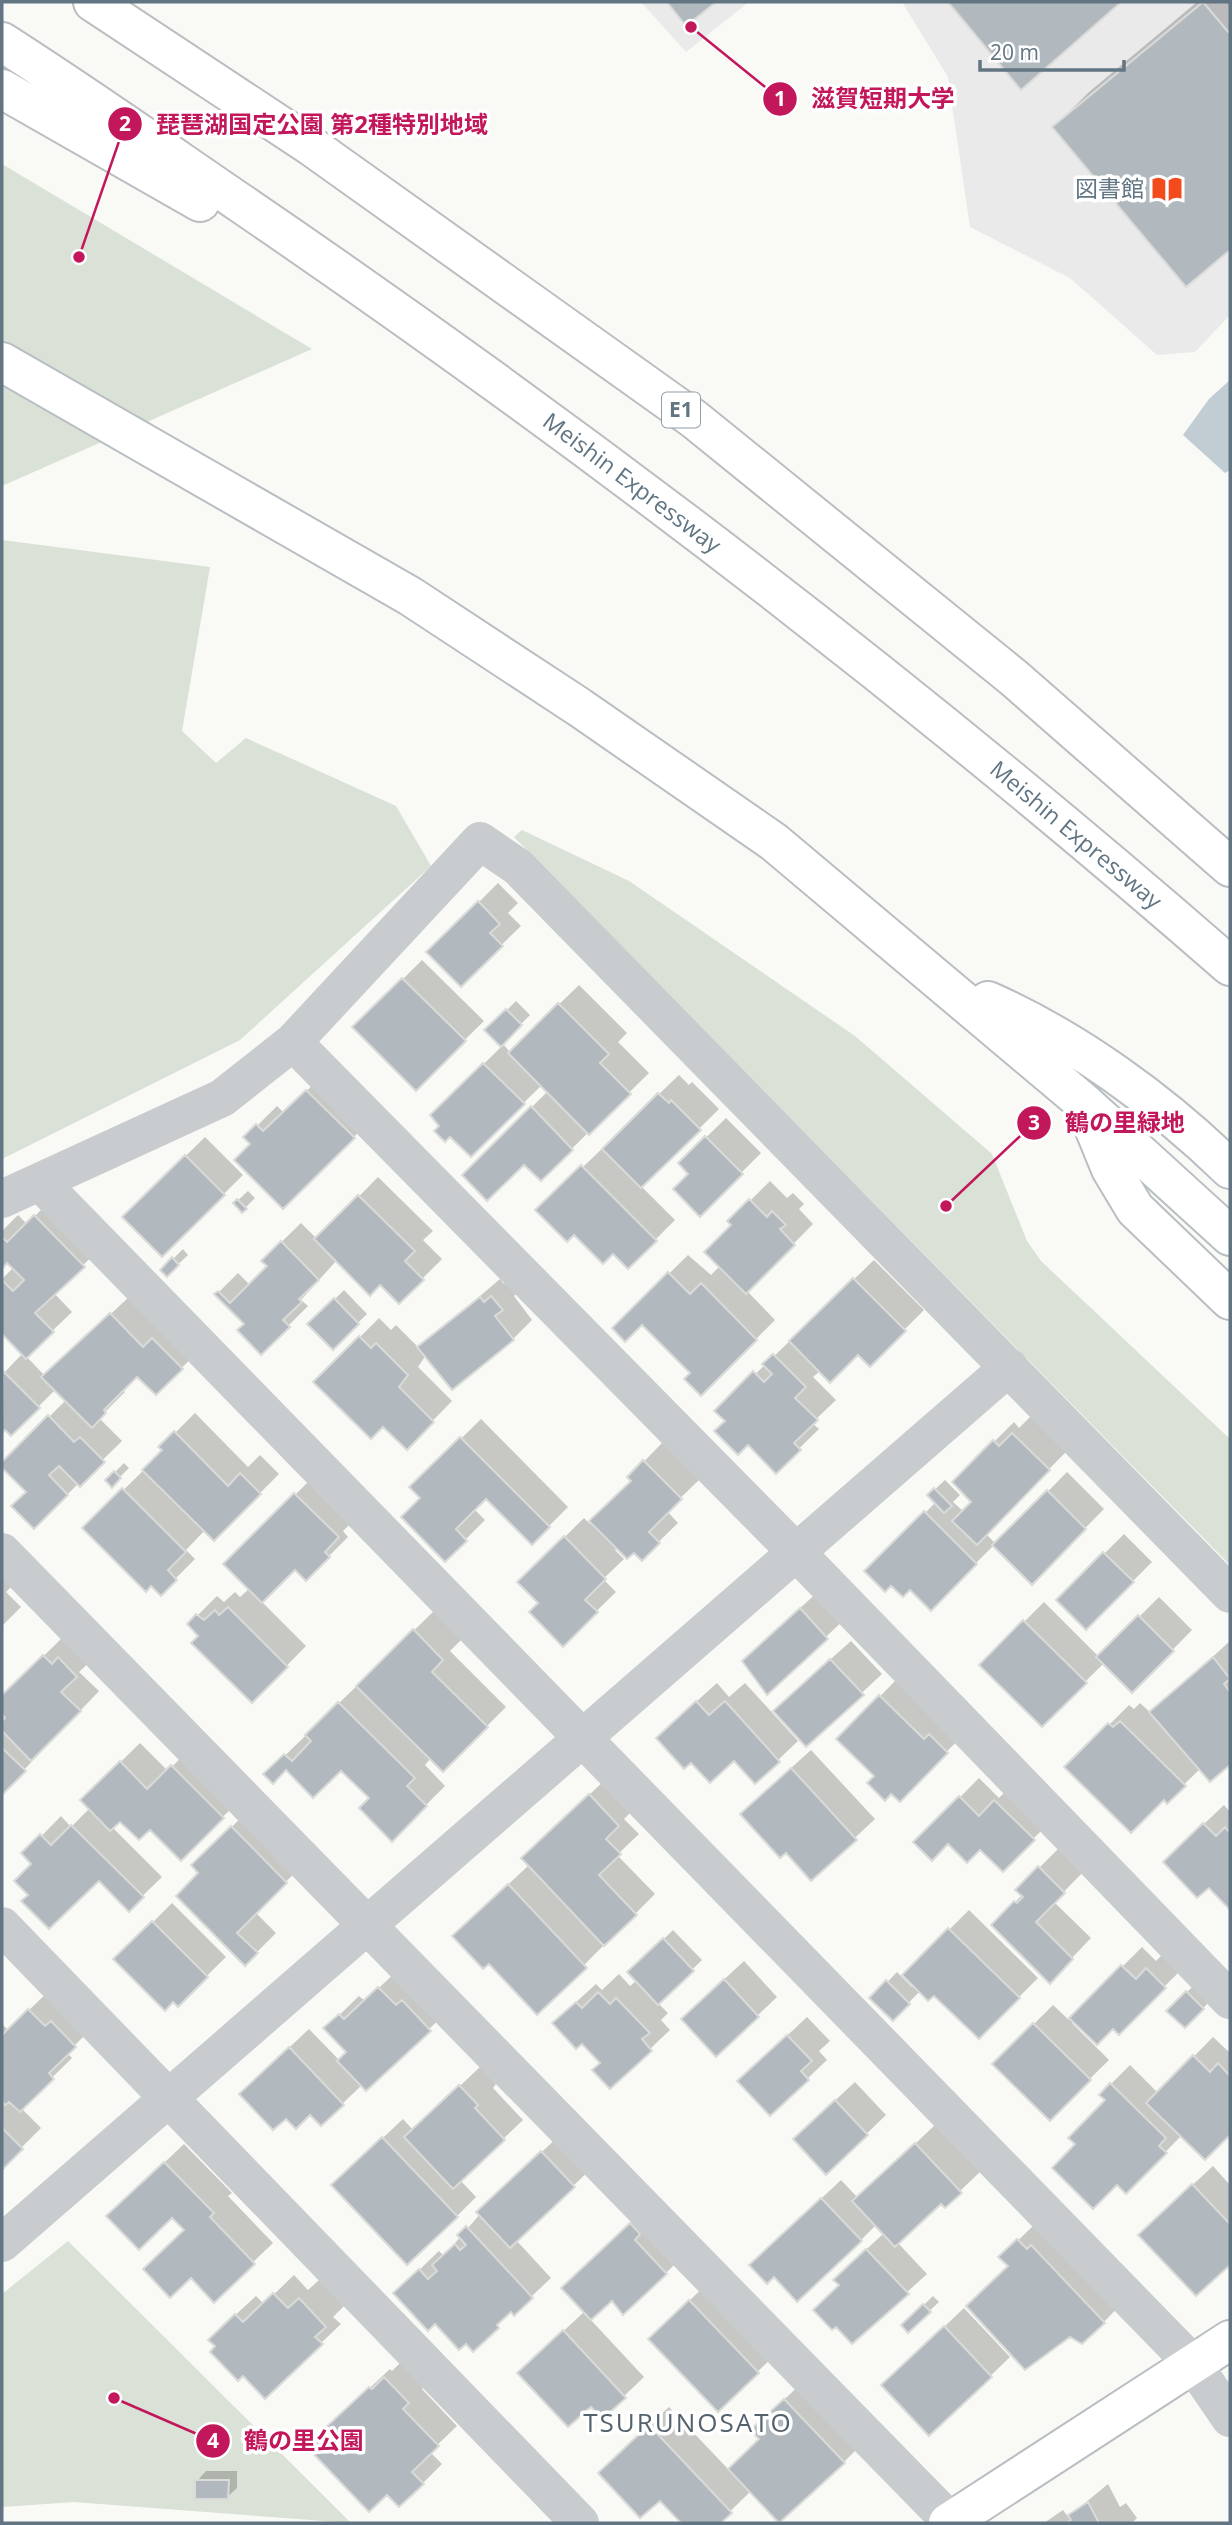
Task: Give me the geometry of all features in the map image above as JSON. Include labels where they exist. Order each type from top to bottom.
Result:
[{"type":"main road","name":"E1","points":[[93,2],[311,146],[694,419],[1014,678],[1230,867]]},
{"type":"main road","name":"Meishin Expressway","points":[[2,42],[424,328],[859,654],[1082,837],[1230,967]]},
{"type":"main road","points":[[2,89],[424,328]]},
{"type":"main road","points":[[2,362],[192,474],[410,596],[579,707],[774,842],[1083,1102],[1230,1236]]},
{"type":"main road","points":[[941,981],[1013,1012],[1097,1063],[1192,1131],[1230,1169]]},
{"type":"main road","points":[[1083,1102],[1111,1169],[1135,1209],[1230,1300]]},
{"type":"main road","points":[[950,2523],[1230,2340]]},
{"type":"street","points":[[2,1199],[222,1098],[293,1042],[480,842],[518,867],[1230,1594]]},
{"type":"street","points":[[293,1042],[796,1552],[1230,2000]]},
{"type":"street","points":[[40,1182],[1194,2364],[1230,2418]]},
{"type":"street","points":[[2,2243],[1009,1367]]},
{"type":"street","points":[[2,1552],[950,2523]]},
{"type":"street","points":[[2,1926],[580,2523]]},
{"type":"shaded area","points":[[641,2],[749,2],[686,52]]},
{"type":"shaded area","points":[[902,2],[1230,2],[1230,315],[1195,352],[1157,355],[1070,278],[970,227],[948,77]]},
{"type":"shaded area","points":[[2,164],[312,349],[2,486]]},
{"type":"shaded area","points":[[1230,380],[1230,470],[1225,473],[1183,435],[1209,399]]},
{"type":"shaded area","points":[[2,540],[210,567],[182,731],[216,763],[246,738],[396,806],[431,866],[240,1040],[2,1159]]},
{"type":"shaded area","points":[[522,830],[629,881],[855,1036],[992,1154],[1027,1241],[1041,1261],[1230,1439],[1230,1565],[514,837]]},
{"type":"shaded area","points":[[68,2241],[351,2523],[74,2502],[2,2507],[2,2294]]},
{"type":"building","points":[[667,2],[716,2],[686,26]]},
{"type":"building","points":[[948,2],[1119,2],[1120,3],[1021,90]]},
{"type":"building","name":"図書館","points":[[1203,2],[1230,34],[1230,250],[1186,287],[1052,127]]},
{"type":"building","points":[[478,901],[500,924],[490,933],[503,946],[461,987],[426,952]]},
{"type":"building","points":[[402,978],[466,1041],[416,1091],[352,1027]]},
{"type":"building","points":[[558,1003],[609,1054],[600,1063],[631,1094],[589,1135],[508,1053]]},
{"type":"building","points":[[506,1009],[522,1025],[501,1047],[484,1030]]},
{"type":"building","points":[[483,1063],[525,1104],[471,1157],[450,1137],[445,1142],[434,1131],[439,1126],[430,1115]]},
{"type":"building","points":[[306,1090],[355,1138],[283,1209],[234,1160],[250,1144],[243,1137],[256,1124],[263,1131]]},
{"type":"building","points":[[658,1093],[669,1103],[671,1100],[701,1130],[641,1188],[602,1149]]},
{"type":"building","points":[[531,1106],[573,1150],[541,1181],[524,1165],[487,1201],[462,1175]]},
{"type":"building","points":[[705,1136],[743,1174],[700,1217],[673,1189],[688,1174],[678,1163]]},
{"type":"building","points":[[185,1155],[225,1195],[162,1257],[122,1217]]},
{"type":"building","points":[[581,1165],[657,1241],[628,1269],[613,1254],[603,1264],[574,1235],[567,1242],[535,1210]]},
{"type":"building","points":[[358,1195],[415,1251],[405,1261],[424,1280],[399,1304],[380,1285],[370,1296],[314,1239]]},
{"type":"building","points":[[237,1199],[247,1209],[242,1213],[233,1203]]},
{"type":"building","points":[[749,1199],[767,1217],[772,1211],[786,1225],[780,1229],[795,1245],[746,1294],[704,1252],[731,1225],[727,1221]]},
{"type":"building","points":[[34,1215],[85,1267],[35,1313],[54,1332],[26,1359],[2,1334],[2,1280],[13,1291],[24,1280],[7,1263],[2,1269],[2,1237],[7,1242]]},
{"type":"building","points":[[281,1241],[319,1280],[299,1299],[302,1302],[283,1320],[290,1327],[261,1355],[237,1330],[244,1324],[214,1294],[218,1291],[230,1303],[267,1266],[261,1261]]},
{"type":"building","points":[[172,1257],[179,1265],[167,1277],[160,1270]]},
{"type":"building","points":[[668,1272],[690,1294],[701,1283],[757,1340],[701,1396],[684,1379],[690,1373],[642,1325],[625,1342],[612,1328]]},
{"type":"building","points":[[853,1278],[906,1331],[870,1367],[858,1355],[830,1383],[789,1341]]},
{"type":"building","points":[[491,1296],[503,1310],[495,1316],[514,1340],[452,1390],[417,1347],[480,1297],[484,1302]]},
{"type":"building","points":[[334,1298],[359,1324],[333,1350],[307,1324]]},
{"type":"building","points":[[110,1313],[143,1347],[152,1338],[183,1369],[156,1395],[137,1377],[104,1410],[106,1413],[92,1428],[41,1377]]},
{"type":"building","points":[[359,1336],[371,1348],[376,1343],[408,1375],[399,1387],[434,1422],[407,1450],[383,1427],[371,1439],[313,1382]]},
{"type":"building","points":[[773,1354],[806,1387],[795,1398],[818,1420],[794,1443],[801,1450],[776,1474],[748,1445],[738,1455],[714,1431],[725,1421],[714,1411],[753,1371],[764,1382],[772,1374],[762,1364]]},
{"type":"building","points":[[3,1371],[40,1408],[11,1436],[5,1430],[2,1433]]},
{"type":"building","points":[[48,1415],[74,1442],[80,1437],[105,1462],[80,1487],[59,1466],[49,1475],[68,1495],[34,1529],[11,1506],[26,1492],[2,1468],[2,1462]]},
{"type":"building","points":[[174,1431],[228,1486],[240,1473],[261,1494],[214,1541],[142,1470],[162,1450],[158,1447]]},
{"type":"building","points":[[1012,1433],[1050,1470],[977,1545],[952,1521],[971,1502],[952,1482],[993,1440],[999,1446]]},
{"type":"building","points":[[460,1437],[550,1527],[532,1545],[486,1499],[456,1529],[467,1541],[445,1562],[401,1517],[420,1498],[409,1487]]},
{"type":"building","points":[[643,1460],[682,1499],[649,1532],[660,1543],[642,1561],[634,1553],[627,1559],[589,1521],[631,1481],[627,1477]]},
{"type":"building","points":[[114,1471],[121,1478],[112,1488],[105,1480]]},
{"type":"building","points":[[122,1488],[186,1552],[168,1570],[177,1580],[161,1596],[151,1586],[146,1592],[82,1528]]},
{"type":"building","points":[[934,1488],[952,1506],[944,1513],[927,1495]]},
{"type":"building","points":[[1047,1490],[1086,1529],[1032,1585],[992,1545]]},
{"type":"building","points":[[294,1493],[339,1537],[325,1552],[330,1557],[306,1581],[295,1570],[262,1603],[223,1564]]},
{"type":"building","points":[[924,1511],[977,1564],[931,1611],[910,1590],[903,1597],[891,1586],[885,1592],[864,1571]]},
{"type":"building","points":[[564,1536],[606,1579],[585,1600],[598,1612],[563,1647],[529,1612],[538,1603],[517,1582]]},
{"type":"building","points":[[1103,1552],[1134,1582],[1086,1630],[1056,1600]]},
{"type":"building","points":[[228,1607],[288,1667],[252,1703],[191,1643],[198,1636],[187,1624],[196,1614],[204,1620],[215,1610],[219,1615]]},
{"type":"building","points":[[800,1608],[828,1639],[767,1695],[742,1661]]},
{"type":"building","points":[[1138,1615],[1174,1651],[1132,1693],[1096,1657]]},
{"type":"building","points":[[1023,1620],[1087,1683],[1042,1727],[979,1665]]},
{"type":"building","points":[[413,1629],[443,1660],[432,1672],[488,1727],[443,1772],[356,1686]]},
{"type":"building","points":[[43,1655],[52,1664],[58,1657],[77,1677],[61,1692],[81,1711],[31,1761],[2,1731],[2,1721],[5,1718],[2,1714],[2,1695]]},
{"type":"building","points":[[1213,1657],[1230,1679],[1224,1684],[1230,1692],[1230,1765],[1210,1782],[1149,1712]]},
{"type":"building","points":[[830,1659],[864,1695],[806,1747],[773,1711]]},
{"type":"building","points":[[879,1695],[924,1739],[929,1734],[948,1753],[900,1802],[891,1794],[885,1801],[867,1783],[874,1776],[836,1739]]},
{"type":"building","points":[[696,1701],[709,1715],[725,1701],[780,1762],[755,1784],[734,1761],[710,1783],[691,1763],[684,1769],[656,1738]]},
{"type":"building","points":[[338,1702],[415,1778],[407,1786],[427,1806],[392,1842],[359,1808],[369,1798],[341,1771],[313,1798],[286,1770],[273,1784],[263,1774],[284,1754],[292,1761],[311,1741],[305,1735]]},
{"type":"building","points":[[1120,1721],[1186,1786],[1167,1804],[1164,1800],[1131,1833],[1064,1767],[1108,1723],[1113,1727]]},
{"type":"building","points":[[2,1748],[26,1771],[2,1795]]},
{"type":"building","points":[[120,1761],[147,1789],[171,1765],[224,1818],[181,1861],[150,1830],[139,1840],[120,1822],[110,1831],[80,1800]]},
{"type":"building","points":[[791,1768],[857,1840],[811,1881],[786,1853],[780,1858],[740,1814]]},
{"type":"building","points":[[589,1794],[619,1826],[606,1839],[621,1854],[599,1875],[637,1915],[604,1946],[521,1858]]},
{"type":"building","points":[[959,1796],[979,1816],[994,1800],[1035,1840],[1003,1872],[980,1850],[967,1863],[948,1844],[932,1861],[913,1842]]},
{"type":"building","points":[[1203,1823],[1216,1836],[1225,1827],[1230,1833],[1230,1910],[1209,1888],[1197,1898],[1163,1862]]},
{"type":"building","points":[[71,1825],[144,1897],[129,1912],[99,1881],[49,1929],[21,1901],[28,1895],[14,1881],[31,1864],[21,1853],[40,1834],[51,1845]]},
{"type":"building","points":[[231,1826],[287,1883],[237,1933],[258,1953],[245,1966],[176,1896],[198,1873],[191,1865]]},
{"type":"building","points":[[1038,1866],[1065,1893],[1036,1922],[1073,1959],[1050,1984],[991,1925],[1014,1901],[1017,1903],[1023,1897],[1015,1890]]},
{"type":"building","points":[[508,1884],[587,1968],[537,2015],[489,1964],[483,1969],[452,1936]]},
{"type":"building","points":[[152,1921],[208,1977],[178,2007],[173,2002],[165,2011],[113,1959]]},
{"type":"building","points":[[948,1928],[1020,1998],[979,2039],[934,1996],[928,2001],[902,1975]]},
{"type":"building","points":[[663,1938],[694,1971],[658,2005],[627,1972]]},
{"type":"building","points":[[1121,1965],[1136,1979],[1146,1968],[1166,1988],[1119,2035],[1113,2029],[1097,2045],[1069,2018]]},
{"type":"building","points":[[724,1979],[759,2017],[716,2057],[681,2019]]},
{"type":"building","points":[[886,1980],[910,2004],[893,2021],[869,1998]]},
{"type":"building","points":[[378,1987],[396,2005],[402,2000],[431,2031],[366,2091],[337,2061],[346,2052],[323,2028],[339,2014],[344,2019]]},
{"type":"building","points":[[1186,1991],[1204,2009],[1185,2028],[1166,2011]]},
{"type":"building","points":[[598,1992],[610,2004],[616,1998],[650,2033],[642,2039],[652,2051],[610,2089],[592,2070],[600,2063],[582,2044],[576,2049],[552,2023],[576,2002],[582,2008]]},
{"type":"building","points":[[28,2009],[45,2026],[51,2021],[76,2047],[49,2073],[54,2079],[20,2112],[9,2102],[5,2105],[2,2101],[2,2035]]},
{"type":"building","points":[[1033,2023],[1091,2080],[1050,2121],[992,2064]]},
{"type":"building","points":[[787,2035],[812,2061],[801,2071],[809,2080],[770,2116],[737,2081]]},
{"type":"building","points":[[289,2047],[344,2105],[321,2126],[310,2115],[296,2129],[286,2119],[273,2130],[239,2094]]},
{"type":"building","points":[[1193,2055],[1210,2072],[1218,2063],[1230,2076],[1230,2135],[1205,2160],[1146,2103]]},
{"type":"building","points":[[1110,2083],[1166,2138],[1159,2146],[1167,2153],[1126,2194],[1117,2185],[1093,2209],[1052,2168],[1075,2144],[1068,2138],[1105,2100],[1099,2095]]},
{"type":"building","points":[[459,2085],[478,2105],[475,2108],[505,2140],[453,2189],[404,2137]]},
{"type":"building","points":[[835,2100],[868,2135],[826,2175],[793,2139]]},
{"type":"building","points":[[2,2128],[23,2149],[2,2170]]},
{"type":"building","points":[[382,2137],[458,2217],[407,2265],[331,2185]]},
{"type":"building","points":[[915,2143],[962,2193],[945,2208],[941,2204],[895,2247],[852,2201]]},
{"type":"building","points":[[541,2151],[575,2187],[510,2248],[476,2212]]},
{"type":"building","points":[[164,2162],[214,2213],[210,2217],[255,2264],[214,2303],[191,2278],[170,2298],[143,2269],[184,2230],[172,2218],[139,2250],[106,2216]]},
{"type":"building","points":[[1192,2184],[1230,2224],[1230,2265],[1196,2296],[1138,2235]]},
{"type":"building","points":[[821,2198],[862,2241],[797,2302],[774,2277],[767,2284],[749,2265]]},
{"type":"building","points":[[630,2223],[640,2234],[635,2240],[667,2274],[623,2315],[612,2301],[591,2320],[561,2288]]},
{"type":"building","points":[[466,2226],[533,2298],[514,2316],[511,2312],[497,2325],[499,2328],[473,2352],[466,2344],[459,2350],[435,2324],[428,2331],[393,2293],[419,2269],[428,2279],[437,2271],[432,2265],[455,2244],[460,2250],[466,2245],[457,2235]]},
{"type":"building","points":[[1017,2239],[1027,2249],[1031,2245],[1105,2323],[1082,2344],[1070,2337],[1025,2370],[966,2306],[1008,2266],[998,2257]]},
{"type":"building","points":[[866,2249],[909,2294],[852,2344],[836,2327],[832,2330],[813,2310],[839,2285],[833,2280]]},
{"type":"building","points":[[273,2293],[288,2308],[299,2298],[326,2327],[315,2337],[323,2344],[265,2399],[243,2376],[238,2381],[210,2352],[215,2346],[208,2340],[235,2314],[243,2322]]},
{"type":"building","points":[[689,2300],[759,2373],[718,2412],[648,2339]]},
{"type":"building","points":[[923,2304],[931,2312],[908,2333],[901,2325]]},
{"type":"building","points":[[944,2326],[992,2377],[929,2436],[881,2385]]},
{"type":"building","points":[[563,2330],[626,2398],[602,2419],[591,2407],[568,2427],[517,2373]]},
{"type":"building","points":[[384,2377],[409,2403],[403,2409],[439,2446],[412,2472],[424,2484],[399,2507],[387,2495],[369,2512],[306,2446],[369,2387],[372,2389]]},
{"type":"building","points":[[784,2399],[845,2463],[779,2523],[728,2469],[759,2439],[750,2430]]},
{"type":"building","points":[[649,2425],[732,2513],[721,2523],[681,2523],[660,2501],[640,2518],[598,2473]]},
{"type":"building","points":[[195,2480],[229,2480],[228,2499],[195,2499]]},
{"type":"building","points":[[1088,2502],[1099,2523],[1066,2523],[1071,2520],[1068,2515]]},
{"type":"place","name":"滋賀短期大学","points":[[691,27]]},
{"type":"place","name":"図書館","points":[[1167,189]]},
{"type":"place","name":"琵琶湖国定公園 第2種特別地域","points":[[79,257]]},
{"type":"place","name":"鶴の里緑地","points":[[946,1206]]},
{"type":"place","name":"鶴の里公園","points":[[114,2398]]},
{"type":"district","name":"TSURUNOSATO","points":[[688,2423]]}]
